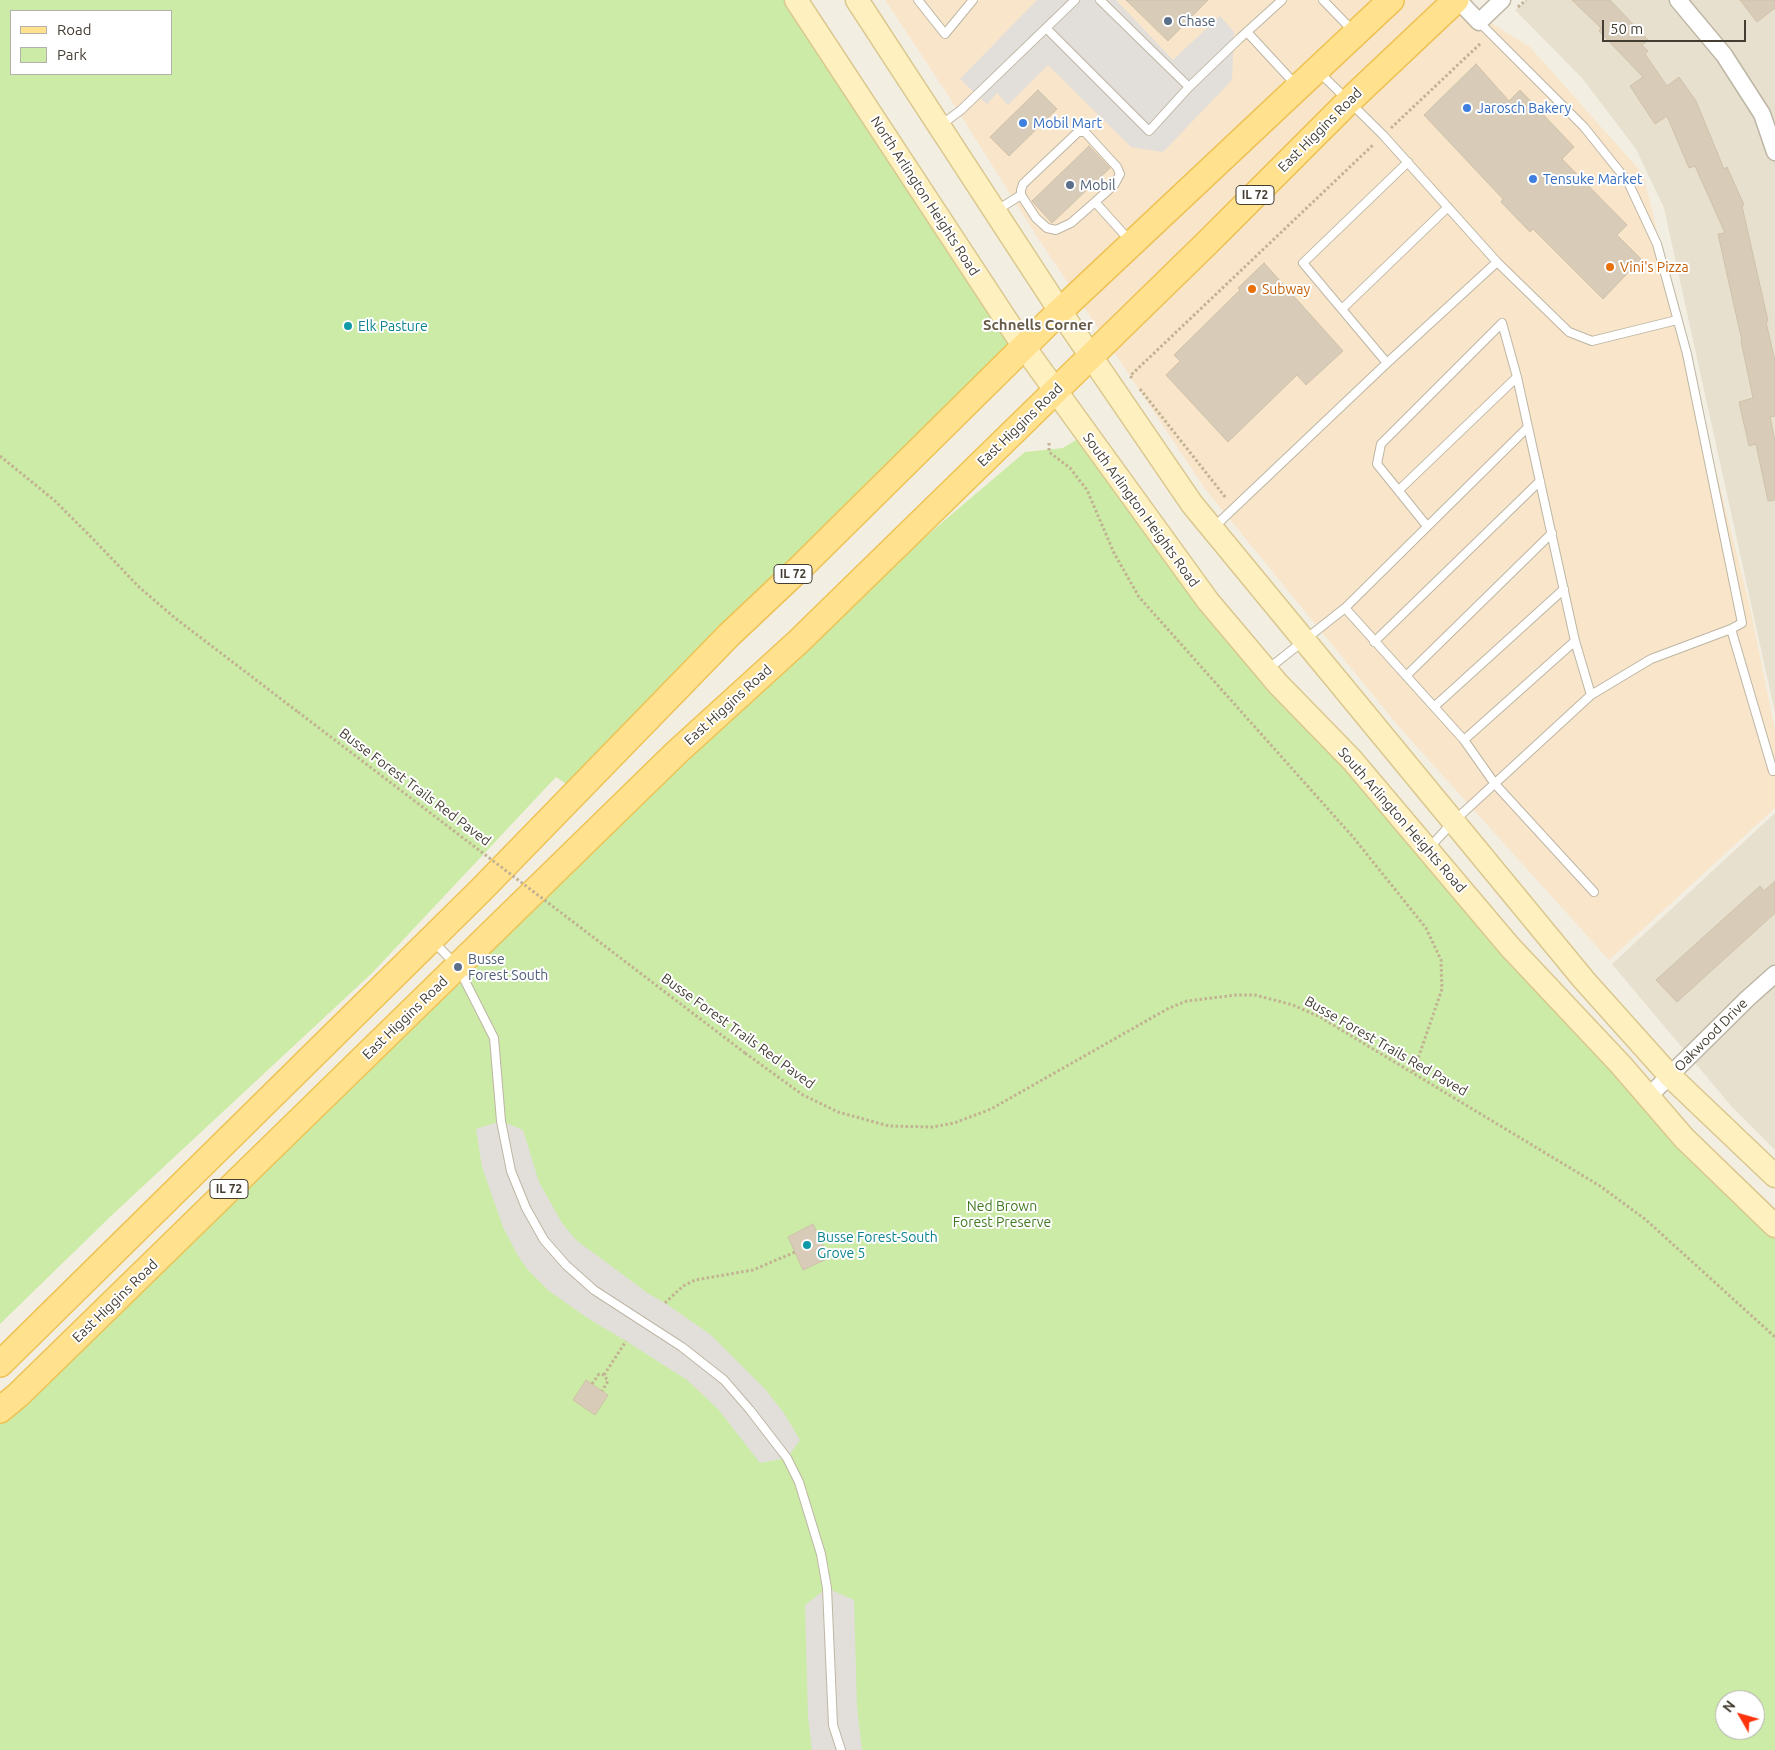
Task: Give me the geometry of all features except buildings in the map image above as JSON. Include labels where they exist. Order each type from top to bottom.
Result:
[{"type":"main road","name":"North Arlington Heights Road","points":[[796,0],[1024,347],[1055,391]]},
{"type":"main road","points":[[857,0],[1060,311],[1192,504],[1584,980],[1670,1076],[1775,1176]]},
{"type":"main road","name":"IL 72","points":[[0,1364],[430,939],[729,635],[800,568],[1060,311],[1391,0]]},
{"type":"main road","name":"East Higgins Road","points":[[0,1410],[24,1389],[676,753],[800,641],[1091,357],[1348,102],[1457,0]]},
{"type":"main road","name":"South Arlington Heights Road","points":[[1055,391],[1173,555],[1213,607],[1266,670],[1352,760],[1510,947],[1621,1065],[1684,1138],[1775,1226]]},
{"type":"street","points":[[1457,0],[1485,27],[1502,0]]},
{"type":"street","points":[[1678,0],[1724,55],[1762,114],[1775,152]]},
{"type":"street","name":"Oakwood Drive","points":[[1648,1097],[1747,999],[1775,974]]},
{"type":"lane","points":[[918,0],[945,34],[973,0]]},
{"type":"lane","points":[[940,126],[961,110],[1075,0]]},
{"type":"lane","points":[[1100,0],[1190,87]]},
{"type":"lane","points":[[1323,0],[1356,34]]},
{"type":"lane","points":[[1046,28],[1149,131],[1190,87],[1277,1]]},
{"type":"lane","points":[[1428,850],[1453,822],[1591,695],[1651,659],[1731,629],[1742,623],[1687,354],[1657,244],[1628,182],[1584,127],[1485,27]]},
{"type":"lane","points":[[1247,32],[1298,88]]},
{"type":"lane","points":[[1317,70],[1383,135],[1497,262],[1569,332],[1592,341],[1677,320]]},
{"type":"lane","points":[[1078,132],[1085,132],[1117,167],[1120,174],[1114,185],[1095,202],[1071,223],[1056,230],[1047,228],[1036,218],[1021,196],[1021,190],[1023,184],[1078,132]]},
{"type":"lane","points":[[1387,363],[1303,263],[1408,162]]},
{"type":"lane","points":[[995,211],[1021,196]]},
{"type":"lane","points":[[1095,202],[1132,243]]},
{"type":"lane","points":[[1342,309],[1448,207]]},
{"type":"lane","points":[[1212,529],[1497,262]]},
{"type":"lane","points":[[1428,526],[1377,464],[1380,444],[1502,323],[1517,377],[1575,641],[1591,695]]},
{"type":"lane","points":[[1398,490],[1517,377]]},
{"type":"lane","points":[[1266,670],[1345,608],[1528,427]]},
{"type":"lane","points":[[1374,642],[1540,481]]},
{"type":"lane","points":[[1406,676],[1552,533]]},
{"type":"lane","points":[[1435,706],[1564,589]]},
{"type":"lane","points":[[1345,608],[1464,740],[1495,784],[1594,892]]},
{"type":"lane","points":[[1731,629],[1773,771]]},
{"type":"lane","points":[[1464,740],[1575,641]]},
{"type":"lane","points":[[430,939],[458,967],[494,1038],[501,1121],[511,1171],[526,1208],[544,1240],[566,1265],[594,1290],[682,1347],[724,1380],[750,1410],[786,1458],[799,1482],[821,1554],[827,1588],[833,1725],[840,1750]]},
{"type":"path","points":[[1234,508],[1130,376],[1383,135],[1485,27],[1526,0]]},
{"type":"path","points":[[1049,443],[1049,452],[1070,468],[1087,490],[1114,553],[1140,597],[1353,838],[1426,928],[1441,960],[1442,989],[1413,1073]]},
{"type":"path","name":"Busse Forest Trails Red Paved","points":[[0,456],[54,500],[138,587],[175,618],[803,1095],[838,1112],[889,1126],[933,1127],[954,1123],[991,1109],[1169,1008],[1188,1002],[1236,995],[1255,995],[1293,1005],[1320,1017],[1600,1186],[1645,1219],[1775,1337]]},
{"type":"path","points":[[665,1302],[683,1286],[695,1280],[753,1270],[795,1252]]},
{"type":"path","points":[[604,1375],[626,1340]]},
{"type":"path","points":[[592,1384],[599,1374],[604,1375]]},
{"type":"path","points":[[602,1391],[608,1381],[604,1375]]},
{"type":"shaded area","points":[[885,0],[1454,0],[1530,47],[1643,174],[1750,608],[1775,730],[1775,808],[1609,960],[1400,728],[1206,490],[1036,235],[948,95]]},
{"type":"shaded area","points":[[1037,0],[1116,0],[1173,60],[1220,16],[1234,32],[1232,80],[1163,152],[1131,147],[1048,65],[1008,105],[997,93],[987,104],[960,79]]},
{"type":"shaded area","points":[[1526,0],[1775,0],[1775,713],[1664,208],[1636,149],[1582,78],[1515,10]]},
{"type":"shaded area","points":[[1775,813],[1775,1150],[1732,1107],[1612,964]]},
{"type":"shaded area","points":[[501,1121],[523,1130],[539,1182],[562,1223],[576,1240],[649,1294],[711,1335],[765,1389],[784,1413],[800,1440],[787,1458],[760,1463],[718,1409],[687,1380],[589,1319],[549,1291],[528,1270],[518,1256],[503,1227],[482,1167],[476,1129]]},
{"type":"shaded area","points":[[827,1588],[854,1600],[857,1707],[862,1750],[812,1750],[808,1716],[805,1605]]},
{"type":"green space","points":[[0,0],[790,0],[1024,347],[577,791],[556,777],[372,973],[111,1216],[0,1324]]},
{"type":"green space","name":"Ned Brown Forest Preserve","points":[[1084,435],[1173,555],[1775,1227],[1775,1750],[0,1750],[0,1410],[744,691],[1025,452],[1063,448]]},
{"type":"place","name":"Chase","points":[[1168,21]]},
{"type":"place","name":"Jarosch Bakery","points":[[1467,108]]},
{"type":"place","name":"Mobil Mart","points":[[1023,123]]},
{"type":"place","name":"Tensuke Market","points":[[1533,179]]},
{"type":"place","name":"Mobil","points":[[1070,185]]},
{"type":"place","name":"Vini's Pizza","points":[[1610,267]]},
{"type":"place","name":"Subway","points":[[1252,289]]},
{"type":"place","name":"Elk Pasture","points":[[348,326]]},
{"type":"place","name":"Busse Forest South","points":[[458,967]]},
{"type":"place","name":"Busse Forest-South Grove 5","points":[[807,1245]]},
{"type":"district","name":"Schnells Corner","points":[[1038,325]]}]
